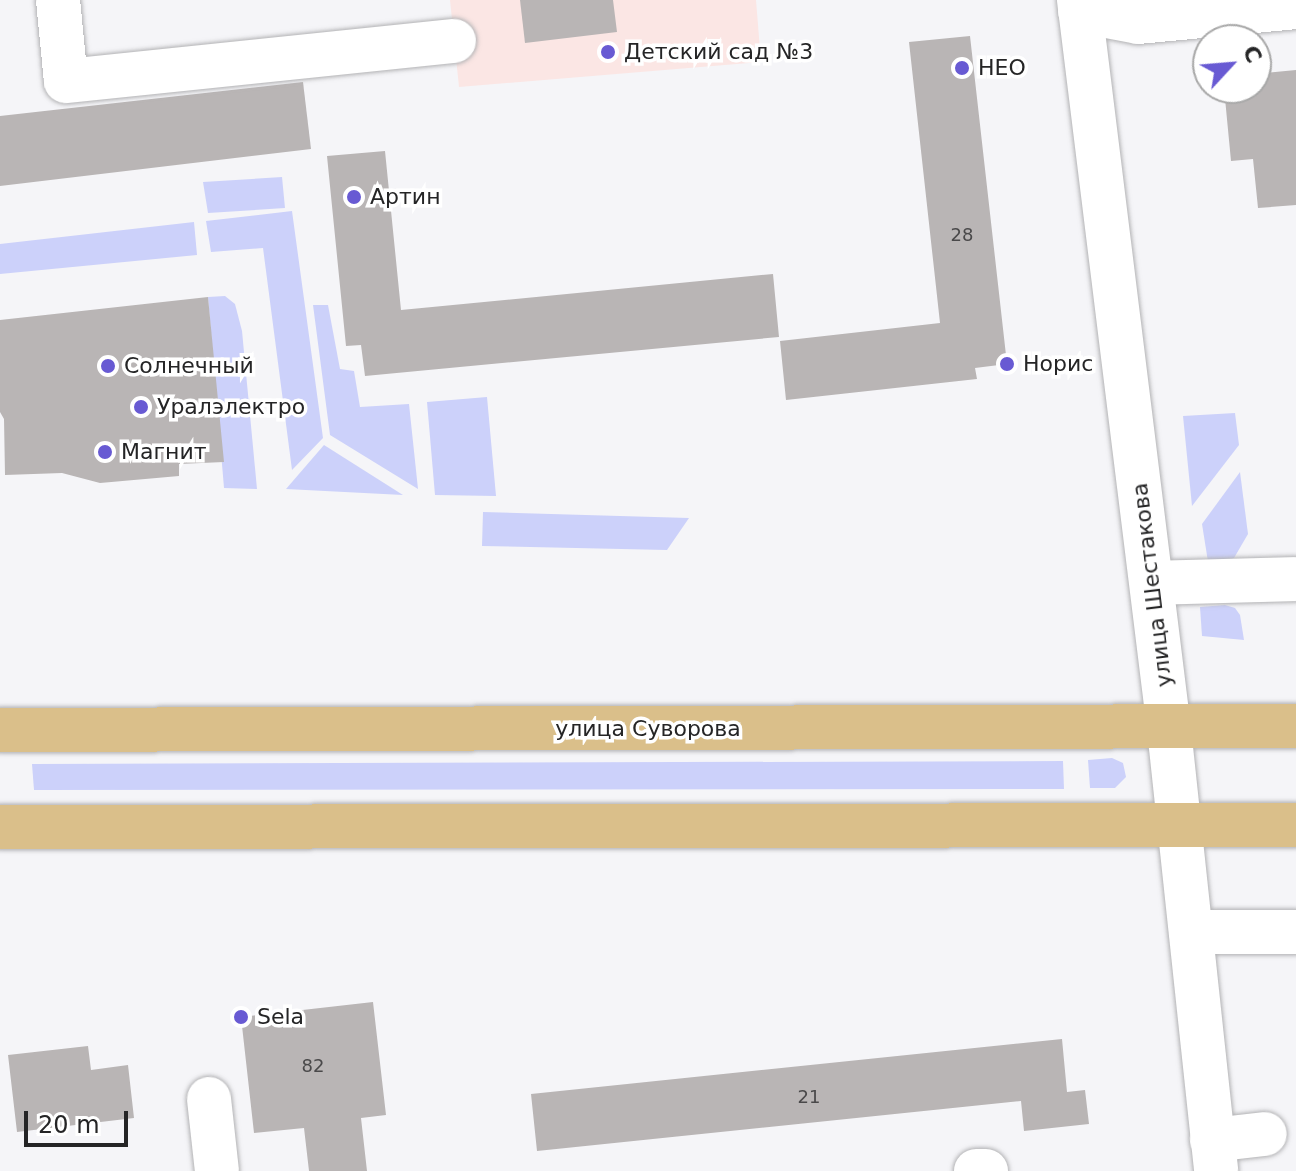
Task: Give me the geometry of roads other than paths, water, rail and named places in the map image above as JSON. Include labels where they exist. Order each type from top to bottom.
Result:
[{"type":"main road","name":"улица Суворова","points":[[0,730],[1169,729],[1296,726]]},
{"type":"main road","points":[[0,827],[1296,825]]},
{"type":"street","points":[[58,0],[66,81],[454,41]]},
{"type":"street","points":[[1079,5],[1138,22],[1296,7]]},
{"type":"street","name":"улица Шестакова","points":[[1079,5],[1152,583],[1214,1156]]},
{"type":"street","points":[[1152,583],[1295,579]]},
{"type":"street","points":[[1191,932],[1292,943]]},
{"type":"street","points":[[209,1099],[217,1171]]},
{"type":"street","points":[[1214,1156],[1265,1134]]},
{"type":"street","points":[[976,1171],[986,1171]]},
{"type":"place","name":"Детский сад №3","points":[[608,52]]},
{"type":"place","name":"НЕО","points":[[962,68]]},
{"type":"place","name":"Артин","points":[[354,197]]},
{"type":"place","name":"Норис","points":[[1007,364]]},
{"type":"place","name":"Солнечный","points":[[108,366]]},
{"type":"place","name":"Уралэлектро","points":[[141,407]]},
{"type":"place","name":"Магнит","points":[[105,452]]},
{"type":"place","name":"Sela","points":[[241,1017]]}]
